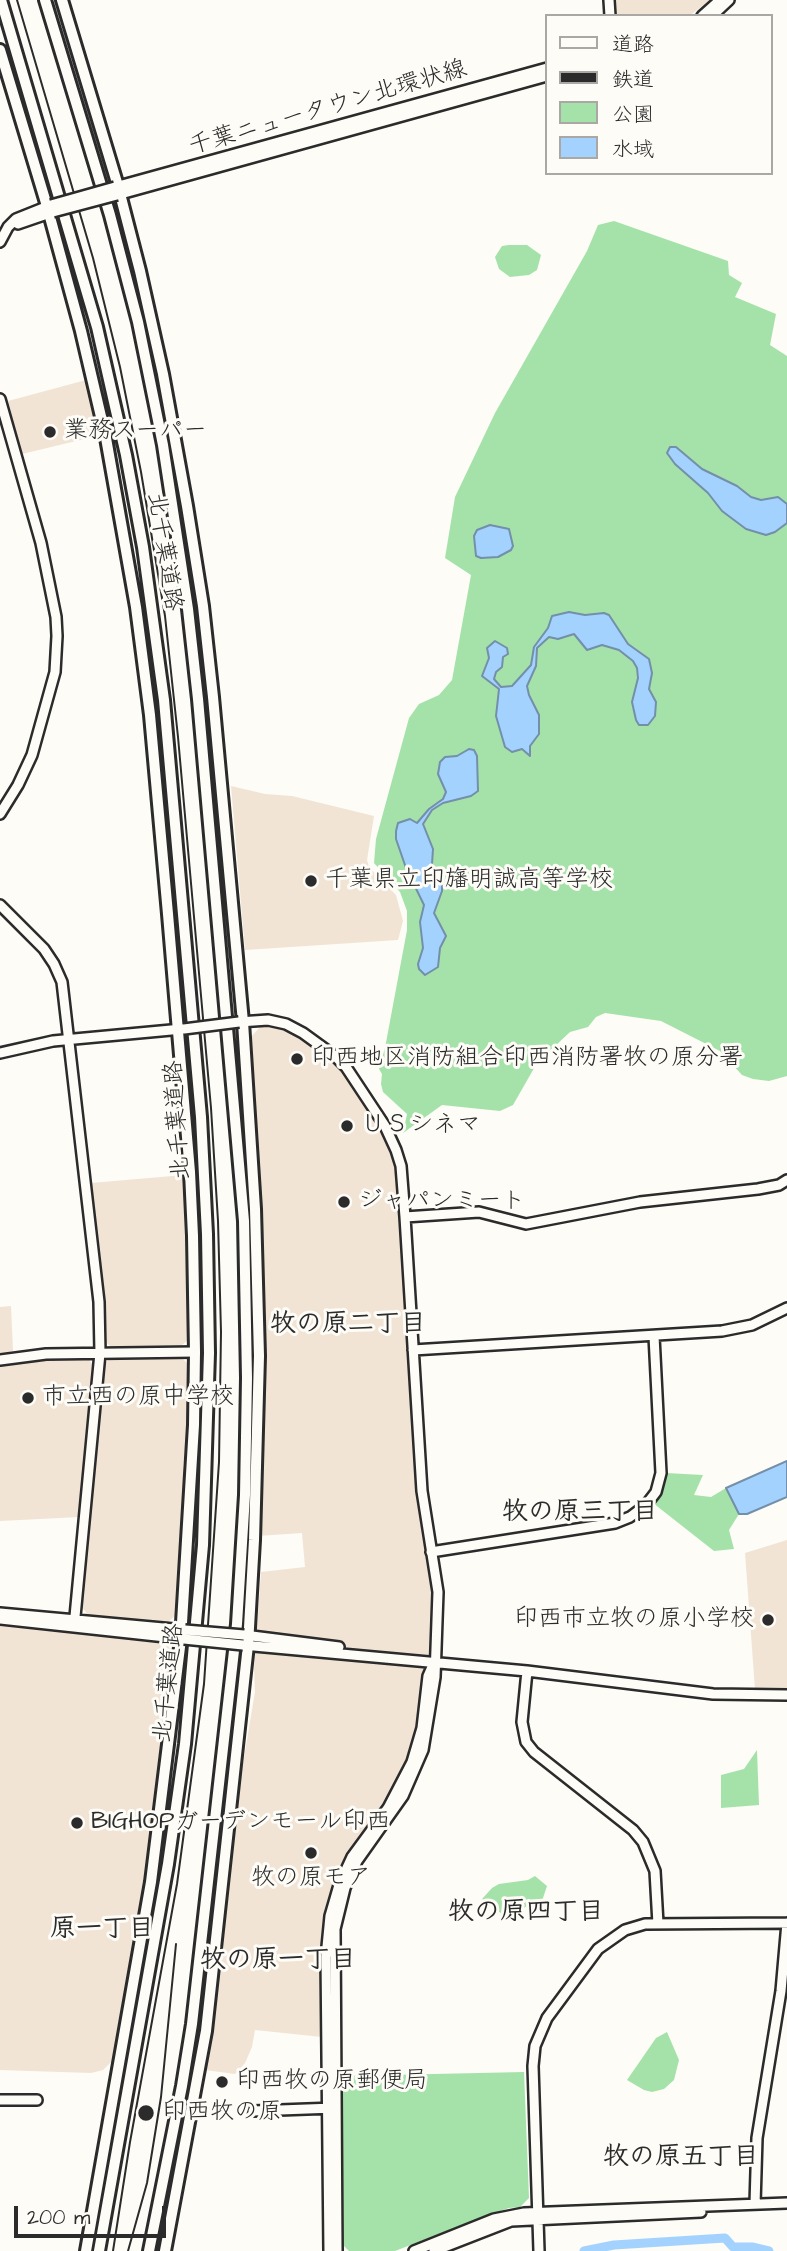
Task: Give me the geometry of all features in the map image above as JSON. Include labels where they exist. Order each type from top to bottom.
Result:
[{"type":"highway","name":"北千葉道路","points":[[1,0],[70,229],[110,383],[143,547],[169,754],[201,1117],[207,1234],[209,1353],[203,1545],[185,1744],[169,1864],[99,2251]]},
{"type":"highway","name":"北千葉道路","points":[[45,0],[110,215],[138,322],[163,444],[188,609],[198,699],[245,1234],[245,1495],[237,1624],[192,2024],[149,2251]]},
{"type":"highway","name":"北千葉道路","points":[[62,0],[118,190],[166,387],[203,606],[241,1022],[255,1209],[258,1356],[254,1539],[246,1640],[206,2031],[165,2251]]},
{"type":"highway","name":"北千葉道路","points":[[0,50],[50,209],[81,331],[106,438],[134,593],[181,1029],[190,1172],[195,1352],[183,1634],[158,1835],[86,2251]]},
{"type":"highway","points":[[206,2031],[207,1965],[224,1778],[223,1755]]},
{"type":"highway","points":[[127,2012],[139,1978],[160,1884],[169,1864]]},
{"type":"street","points":[[704,14],[720,0]]},
{"type":"street","points":[[714,14],[729,0]]},
{"type":"street","name":"千葉ニュータウン北環状線","points":[[118,190],[546,68]]},
{"type":"street","name":"千葉ニュータウン北環状線","points":[[118,190],[546,76]]},
{"type":"street","points":[[0,243],[8,232],[20,223],[50,209],[118,190]]},
{"type":"street","points":[[0,399],[41,543],[58,636],[55,672],[32,755],[19,785],[0,814]]},
{"type":"street","points":[[0,905],[44,949],[58,972],[64,990],[99,1302],[100,1353],[74,1624]]},
{"type":"street","points":[[0,1053],[27,1045],[268,1020],[294,1027],[346,1067],[385,1126],[396,1150],[402,1174],[422,1491],[438,1604],[433,1662],[435,1677],[429,1728],[419,1764],[403,1796],[357,1861],[345,1888],[337,1917],[333,1943],[329,2251]]},
{"type":"street","points":[[405,1217],[479,1212],[526,1224],[640,1202],[758,1189],[787,1180]]},
{"type":"street","points":[[413,1350],[729,1330],[752,1325],[787,1309]]},
{"type":"street","points":[[431,1552],[615,1522],[630,1517],[646,1505],[656,1492],[661,1473],[654,1336]]},
{"type":"street","points":[[0,1360],[29,1355],[195,1352]]},
{"type":"street","points":[[0,1613],[74,1624]]},
{"type":"street","points":[[0,1619],[424,1657],[433,1662],[713,1694],[787,1695]]},
{"type":"street","points":[[527,1671],[522,1722],[526,1742],[534,1752],[633,1830],[643,1842],[656,1871],[658,1924]]},
{"type":"street","points":[[539,2251],[533,2066],[536,2046],[543,2024],[598,1949],[606,1941],[635,1926],[787,1923],[781,1991],[757,2138],[755,2204]]},
{"type":"street","points":[[0,2100],[37,2100]]},
{"type":"street","points":[[253,2111],[332,2108]]},
{"type":"street","points":[[332,2108],[337,2251]]},
{"type":"street","points":[[414,2251],[494,2219],[787,2203]]},
{"type":"street","points":[[433,2251],[496,2225],[538,2215],[787,2209]]},
{"type":"shaded area","points":[[615,0],[710,0],[692,14],[615,14]]},
{"type":"shaded area","points":[[86,380],[97,436],[22,454],[8,401]]},
{"type":"shaded area","name":"千葉県立印旛明誠高等学校","points":[[231,786],[265,794],[292,796],[374,816],[367,860],[369,867],[396,895],[403,921],[398,940],[245,950]]},
{"type":"shaded area","points":[[261,1026],[291,1031],[309,1041],[351,1080],[387,1143],[395,1166],[418,1499],[435,1621],[433,1643],[409,1758],[396,1790],[350,1851],[333,1883],[325,1909],[321,1946],[322,2037],[255,2030],[245,2063],[235,2074],[205,2070],[219,1980],[223,1905],[232,1829],[255,1692],[254,1668],[261,1572],[305,1567],[302,1533],[257,1536],[265,1323],[261,1188],[250,1038]]},
{"type":"shaded area","points":[[184,1175],[189,1339],[181,1346],[112,1348],[105,1341],[104,1300],[91,1183]]},
{"type":"shaded area","points":[[11,1306],[13,1351],[0,1354],[0,1307]]},
{"type":"shaded area","points":[[112,1357],[182,1358],[189,1365],[177,1614],[167,1623],[88,1615],[80,1605],[103,1365]]},
{"type":"shaded area","points":[[87,1358],[94,1366],[79,1517],[0,1521],[0,1365],[29,1359]]},
{"type":"shaded area","name":"印西市立牧の原小学校","points":[[787,1540],[787,1688],[755,1689],[745,1553]]},
{"type":"shaded area","points":[[0,1626],[165,1642],[173,1652],[149,1852],[113,2060],[103,2070],[91,2073],[0,2070]]},
{"type":"green space","points":[[614,221],[728,261],[729,275],[742,283],[735,297],[776,314],[770,345],[787,356],[787,1076],[769,1081],[753,1079],[742,1075],[720,1051],[661,1021],[605,1013],[596,1017],[588,1027],[570,1032],[537,1063],[513,1105],[500,1111],[442,1105],[403,1133],[407,1114],[383,1092],[379,1069],[407,930],[407,911],[400,892],[374,863],[376,839],[409,718],[419,704],[439,695],[452,680],[471,575],[445,558],[455,497],[495,413],[587,251],[598,225]]},
{"type":"green space","points":[[527,245],[541,255],[537,270],[529,275],[510,277],[499,269],[495,257],[502,246]]},
{"type":"green space","points":[[666,1473],[703,1475],[694,1495],[711,1497],[726,1488],[739,1514],[729,1530],[734,1549],[714,1551],[653,1503],[660,1493]]},
{"type":"green space","points":[[757,1750],[759,1805],[721,1808],[721,1775],[744,1769]]},
{"type":"green space","points":[[535,1876],[547,1886],[541,1904],[525,1907],[514,1919],[510,1920],[482,1899],[499,1884],[528,1880]]},
{"type":"green space","points":[[667,2032],[679,2060],[674,2080],[664,2089],[652,2092],[627,2080],[656,2038]]},
{"type":"green space","points":[[524,2072],[529,2198],[520,2207],[480,2218],[395,2251],[349,2251],[343,2245],[343,2076]]},
{"type":"water","points":[[670,447],[676,447],[702,469],[737,486],[751,497],[761,500],[778,497],[787,504],[787,523],[766,535],[746,529],[722,511],[708,493],[675,464],[667,453]]},
{"type":"water","points":[[490,525],[509,529],[513,546],[498,557],[481,558],[476,556],[474,536],[477,530]]},
{"type":"water","points":[[569,612],[609,615],[628,644],[649,659],[652,673],[649,689],[656,702],[655,716],[648,725],[639,725],[636,720],[632,702],[638,678],[637,668],[633,661],[619,650],[602,645],[587,650],[574,634],[558,639],[549,637],[537,648],[536,666],[527,686],[539,715],[539,734],[530,746],[530,756],[522,749],[512,752],[505,747],[496,716],[499,689],[482,676],[489,658],[487,648],[495,641],[507,648],[508,654],[503,657],[502,667],[496,672],[494,679],[501,687],[512,686],[531,665],[534,647],[548,628],[552,616]]},
{"type":"water","points":[[469,749],[474,750],[477,756],[478,791],[471,796],[443,803],[432,810],[423,824],[433,849],[432,864],[442,882],[442,891],[434,913],[446,936],[440,948],[438,967],[425,975],[418,964],[423,948],[420,922],[424,905],[406,868],[396,831],[398,823],[410,819],[417,823],[429,809],[443,799],[446,792],[438,774],[440,762],[445,757],[457,756]]},
{"type":"water","points":[[787,1461],[787,1497],[747,1514],[739,1514],[726,1488]]},
{"type":"waterway","points":[[584,2251],[614,2245],[725,2238],[733,2247],[769,2251]]},
{"type":"railway","points":[[17,0],[93,258],[120,367],[165,616],[211,1108],[218,1221],[221,1332],[219,1462],[204,1684],[177,1884],[113,2251]]},
{"type":"railway","points":[[128,2251],[147,2183],[161,2097],[176,1944]]},
{"type":"place","name":"業務スーパー","points":[[50,432]]},
{"type":"place","name":"千葉県立印旛明誠高等学校","points":[[311,881]]},
{"type":"place","name":"印西地区消防組合印西消防署牧の原分署","points":[[297,1059]]},
{"type":"place","name":"ＵＳシネマ","points":[[347,1126]]},
{"type":"place","name":"ジャパンミート","points":[[344,1202]]},
{"type":"place","name":"市立西の原中学校","points":[[28,1398]]},
{"type":"place","name":"印西市立牧の原小学校","points":[[768,1620]]},
{"type":"place","name":"BIGHOPガーデンモール印西","points":[[77,1823]]},
{"type":"place","name":"牧の原モア","points":[[311,1853]]},
{"type":"place","name":"印西牧の原郵便局","points":[[222,2082]]},
{"type":"place","name":"印西牧の原","points":[[146,2113]]},
{"type":"district","name":"牧の原二丁目","points":[[348,1326]]},
{"type":"district","name":"牧の原三丁目","points":[[580,1514]]},
{"type":"district","name":"牧の原四丁目","points":[[526,1914]]},
{"type":"district","name":"原一丁目","points":[[102,1931]]},
{"type":"district","name":"牧の原一丁目","points":[[278,1962]]},
{"type":"district","name":"牧の原五丁目","points":[[681,2159]]}]
